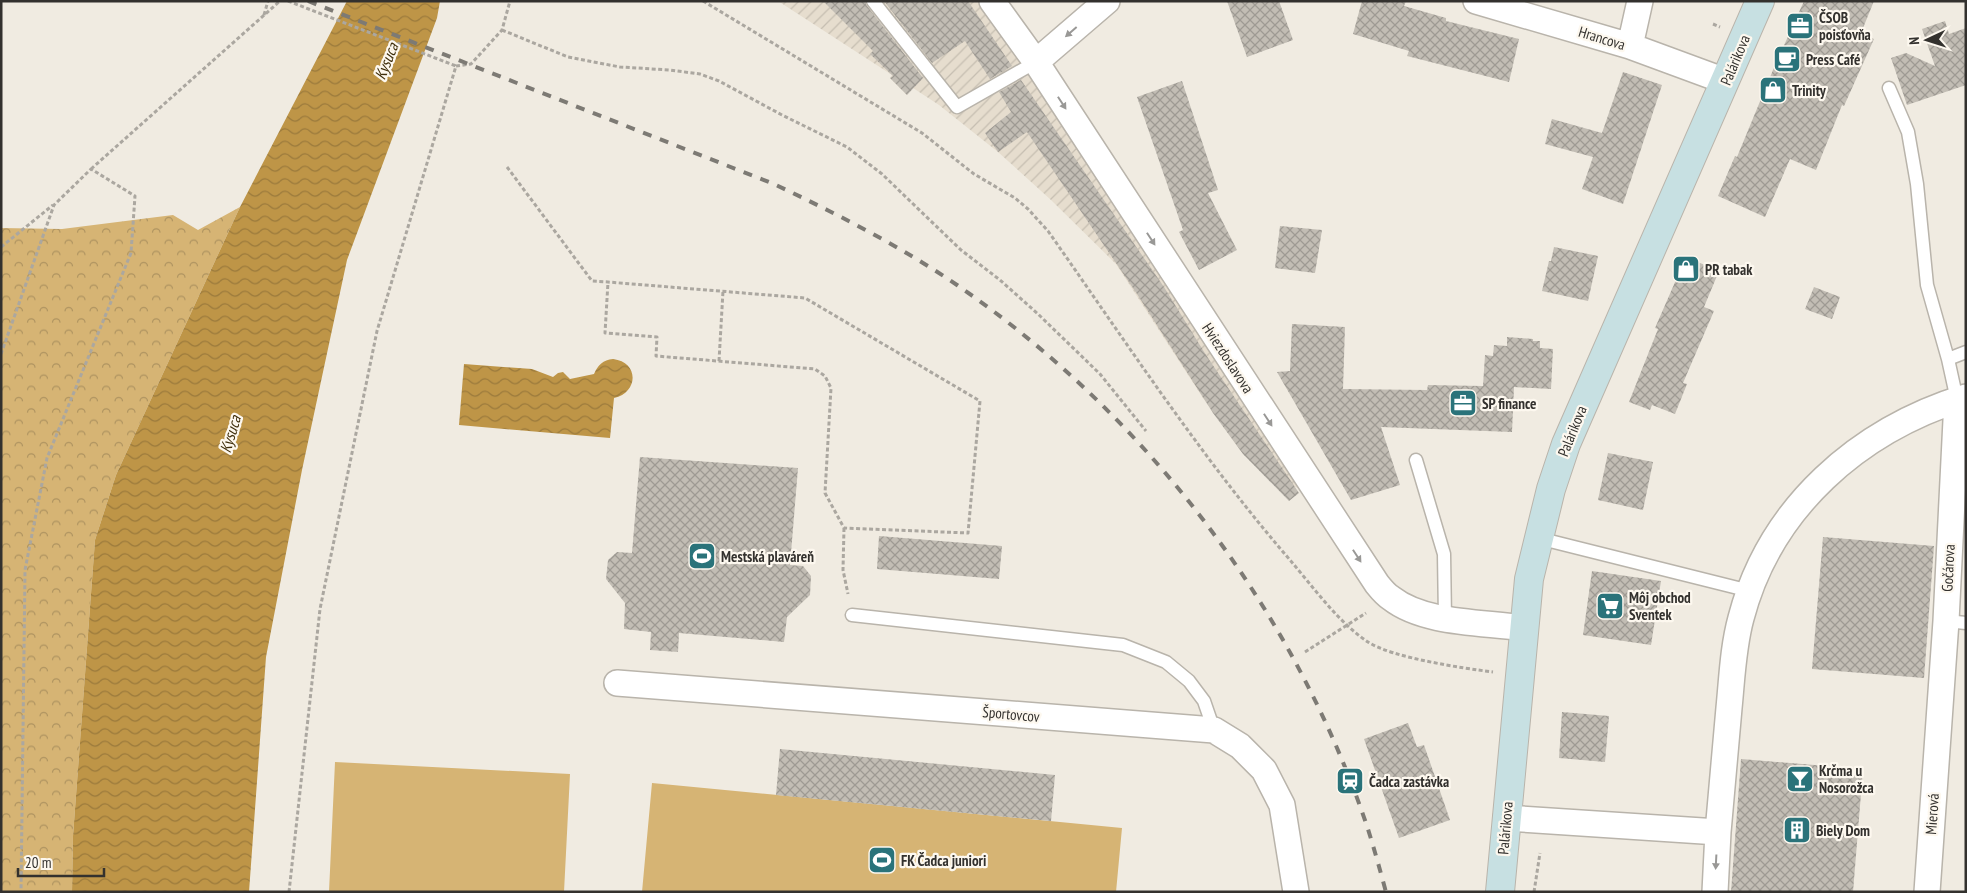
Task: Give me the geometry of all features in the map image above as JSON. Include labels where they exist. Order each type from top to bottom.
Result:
[{"type":"main road","name":"Palárikova","points":[[1500,892],[1529,579],[1551,489],[1566,444],[1760,1]]},
{"type":"street","name":"Hviezdoslavova","points":[[992,1],[1036,62],[1366,570],[1390,598],[1406,607],[1445,619],[1524,628]]},
{"type":"street","points":[[1036,62],[1107,1]]},
{"type":"street","name":"Hrancova","points":[[1476,1],[1630,46],[1725,81]]},
{"type":"street","points":[[1630,46],[1640,1]]},
{"type":"street","points":[[1715,892],[1718,832],[1734,651],[1741,618],[1766,554],[1795,510],[1833,468],[1870,441],[1908,420],[1961,399]]},
{"type":"street","name":"Gočárova","points":[[1938,736],[1956,622],[1961,399]]},
{"type":"street","name":"Športovcov","points":[[618,683],[1214,730],[1240,746],[1264,770],[1282,805],[1296,892]]},
{"type":"street","name":"Mierová","points":[[1927,892],[1938,736]]},
{"type":"street","points":[[1506,818],[1718,832]]},
{"type":"lane","points":[[873,1],[957,107],[1036,62]]},
{"type":"lane","points":[[1889,88],[1908,132],[1917,184],[1927,285],[1961,399]]},
{"type":"lane","points":[[1948,359],[1966,352]]},
{"type":"lane","points":[[1416,460],[1444,554],[1445,619]]},
{"type":"lane","points":[[1538,538],[1750,591]]},
{"type":"lane","points":[[852,615],[1123,645],[1166,662],[1190,681],[1204,701],[1214,730]]},
{"type":"path","points":[[264,16],[268,1]]},
{"type":"path","points":[[1,247],[54,205],[91,169],[280,1]]},
{"type":"path","points":[[288,1],[456,66],[471,64],[502,30],[510,1]]},
{"type":"path","points":[[704,1],[922,133],[974,174],[1015,198],[1028,209],[1048,231],[1206,455],[1259,525],[1347,624],[1369,643],[1389,651],[1466,668],[1496,672]]},
{"type":"path","points":[[502,30],[568,57],[620,67],[700,74],[719,80],[782,115],[847,147],[882,174],[961,250],[1000,280],[1045,320],[1100,374],[1146,431]]},
{"type":"path","points":[[289,892],[320,609],[377,331],[456,66]]},
{"type":"path","points":[[507,167],[592,281],[805,298],[980,401],[968,533],[844,528]]},
{"type":"path","points":[[21,892],[25,570],[47,458],[130,253],[135,196],[91,169]]},
{"type":"path","points":[[1,354],[54,205]]},
{"type":"path","points":[[608,282],[605,333],[657,337],[656,356],[815,369],[825,376],[831,388],[825,493],[844,528],[844,570],[852,615]]},
{"type":"path","points":[[719,361],[723,291]]},
{"type":"path","points":[[1305,652],[1390,598]]},
{"type":"path","points":[[1534,892],[1540,853]]},
{"type":"shaded area","points":[[778,1],[983,1],[1303,490],[1265,475],[1243,454],[1203,398],[1116,264],[1051,200],[998,152],[939,105],[913,88],[907,95],[890,78],[892,75]]},
{"type":"green space","points":[[240,207],[116,475],[95,540],[73,836],[72,892],[1,892],[1,228],[62,229],[173,215],[198,230]]},
{"type":"green space","points":[[335,762],[570,774],[564,892],[329,892]]},
{"type":"green space","name":"FK Čadca juniori","points":[[652,783],[1122,828],[1116,892],[642,892]]},
{"type":"water","name":"Kysuca","points":[[347,1],[440,1],[437,18],[347,260],[302,470],[266,657],[249,892],[72,892],[73,836],[95,540],[116,475],[240,207]]},
{"type":"water","points":[[606,360],[622,361],[628,366],[633,377],[632,384],[628,390],[614,398],[610,438],[459,425],[464,364],[532,369],[553,377],[563,372],[570,379],[594,374],[597,368]]},
{"type":"building","points":[[823,1],[865,1],[923,78],[907,95],[890,78],[893,76],[870,54],[873,51]]},
{"type":"building","points":[[884,1],[968,1],[1012,66],[990,79],[965,41],[932,63]]},
{"type":"building","points":[[1227,1],[1279,1],[1293,40],[1247,57]]},
{"type":"building","points":[[1362,1],[1406,1],[1404,6],[1446,18],[1446,21],[1519,39],[1509,82],[1407,56],[1409,51],[1353,34]]},
{"type":"building","points":[[1804,1],[1874,1],[1861,33],[1874,39],[1844,106],[1842,105],[1816,170],[1790,159],[1765,217],[1718,196],[1735,156],[1737,157]]},
{"type":"building","points":[[1945,21],[1949,34],[1966,28],[1966,85],[1907,105],[1891,58],[1906,53],[1935,66],[1922,29]]},
{"type":"building","points":[[1623,72],[1662,85],[1623,204],[1582,189],[1593,157],[1545,144],[1552,119],[1602,133]]},
{"type":"building","points":[[1021,80],[1164,287],[1206,355],[1299,493],[1289,501],[1243,454],[1213,413],[1137,294],[1027,132],[998,152],[985,133],[1011,112],[999,92]]},
{"type":"building","points":[[1182,81],[1218,190],[1208,193],[1237,250],[1199,270],[1179,232],[1183,230],[1137,97]]},
{"type":"building","points":[[1280,226],[1322,230],[1315,273],[1275,268]]},
{"type":"building","points":[[1554,247],[1598,256],[1588,301],[1542,291]]},
{"type":"building","points":[[1686,257],[1719,271],[1704,307],[1714,311],[1683,383],[1687,384],[1675,414],[1652,405],[1650,410],[1629,402],[1658,329],[1655,328]]},
{"type":"building","points":[[1814,287],[1840,297],[1832,319],[1805,309]]},
{"type":"building","points":[[1292,324],[1345,327],[1343,389],[1427,390],[1428,385],[1483,386],[1485,355],[1493,356],[1494,345],[1507,346],[1507,337],[1533,339],[1533,341],[1540,341],[1540,348],[1553,349],[1551,389],[1514,387],[1512,432],[1381,427],[1400,485],[1351,500],[1277,372],[1290,371]]},
{"type":"building","points":[[1608,453],[1653,462],[1643,510],[1598,500]]},
{"type":"building","name":"Mestská plaváreň","points":[[640,457],[798,468],[790,565],[803,566],[811,576],[810,595],[787,617],[784,642],[679,633],[678,652],[650,650],[651,632],[624,629],[625,603],[606,579],[608,560],[617,552],[632,553]]},
{"type":"building","points":[[879,536],[1002,546],[999,579],[877,569]]},
{"type":"building","points":[[1823,537],[1934,546],[1924,678],[1812,669]]},
{"type":"building","points":[[1592,571],[1661,581],[1651,645],[1583,635]]},
{"type":"building","points":[[1562,712],[1609,716],[1605,762],[1559,758]]},
{"type":"building","name":"Čadca zastávka","points":[[1408,723],[1417,747],[1424,745],[1450,820],[1399,838],[1364,739]]},
{"type":"building","points":[[780,749],[1055,775],[1051,821],[776,795]]},
{"type":"building","name":"Biely Dom","points":[[1741,759],[1863,769],[1853,892],[1731,892]]},
{"type":"railway","points":[[308,1],[774,184],[845,219],[913,257],[957,285],[1026,337],[1091,394],[1151,456],[1206,523],[1255,594],[1298,668],[1336,746],[1367,826],[1386,892]]},
{"type":"place","name":"ČSOB poisťovňa","points":[[1800,26]]},
{"type":"place","name":"Press Café","points":[[1787,59]]},
{"type":"place","name":"Trinity","points":[[1773,90]]},
{"type":"place","name":"PR tabak","points":[[1686,269]]},
{"type":"place","name":"SP finance","points":[[1463,403]]},
{"type":"place","name":"Mestská plaváreň","points":[[702,556]]},
{"type":"place","name":"Môj obchod Sventek","points":[[1610,606]]},
{"type":"place","name":"Krčma u Nosorožca","points":[[1800,779]]},
{"type":"place","name":"Čadca zastávka","points":[[1350,781]]},
{"type":"place","name":"Biely Dom","points":[[1797,830]]},
{"type":"place","name":"FK Čadca juniori","points":[[882,860]]}]
